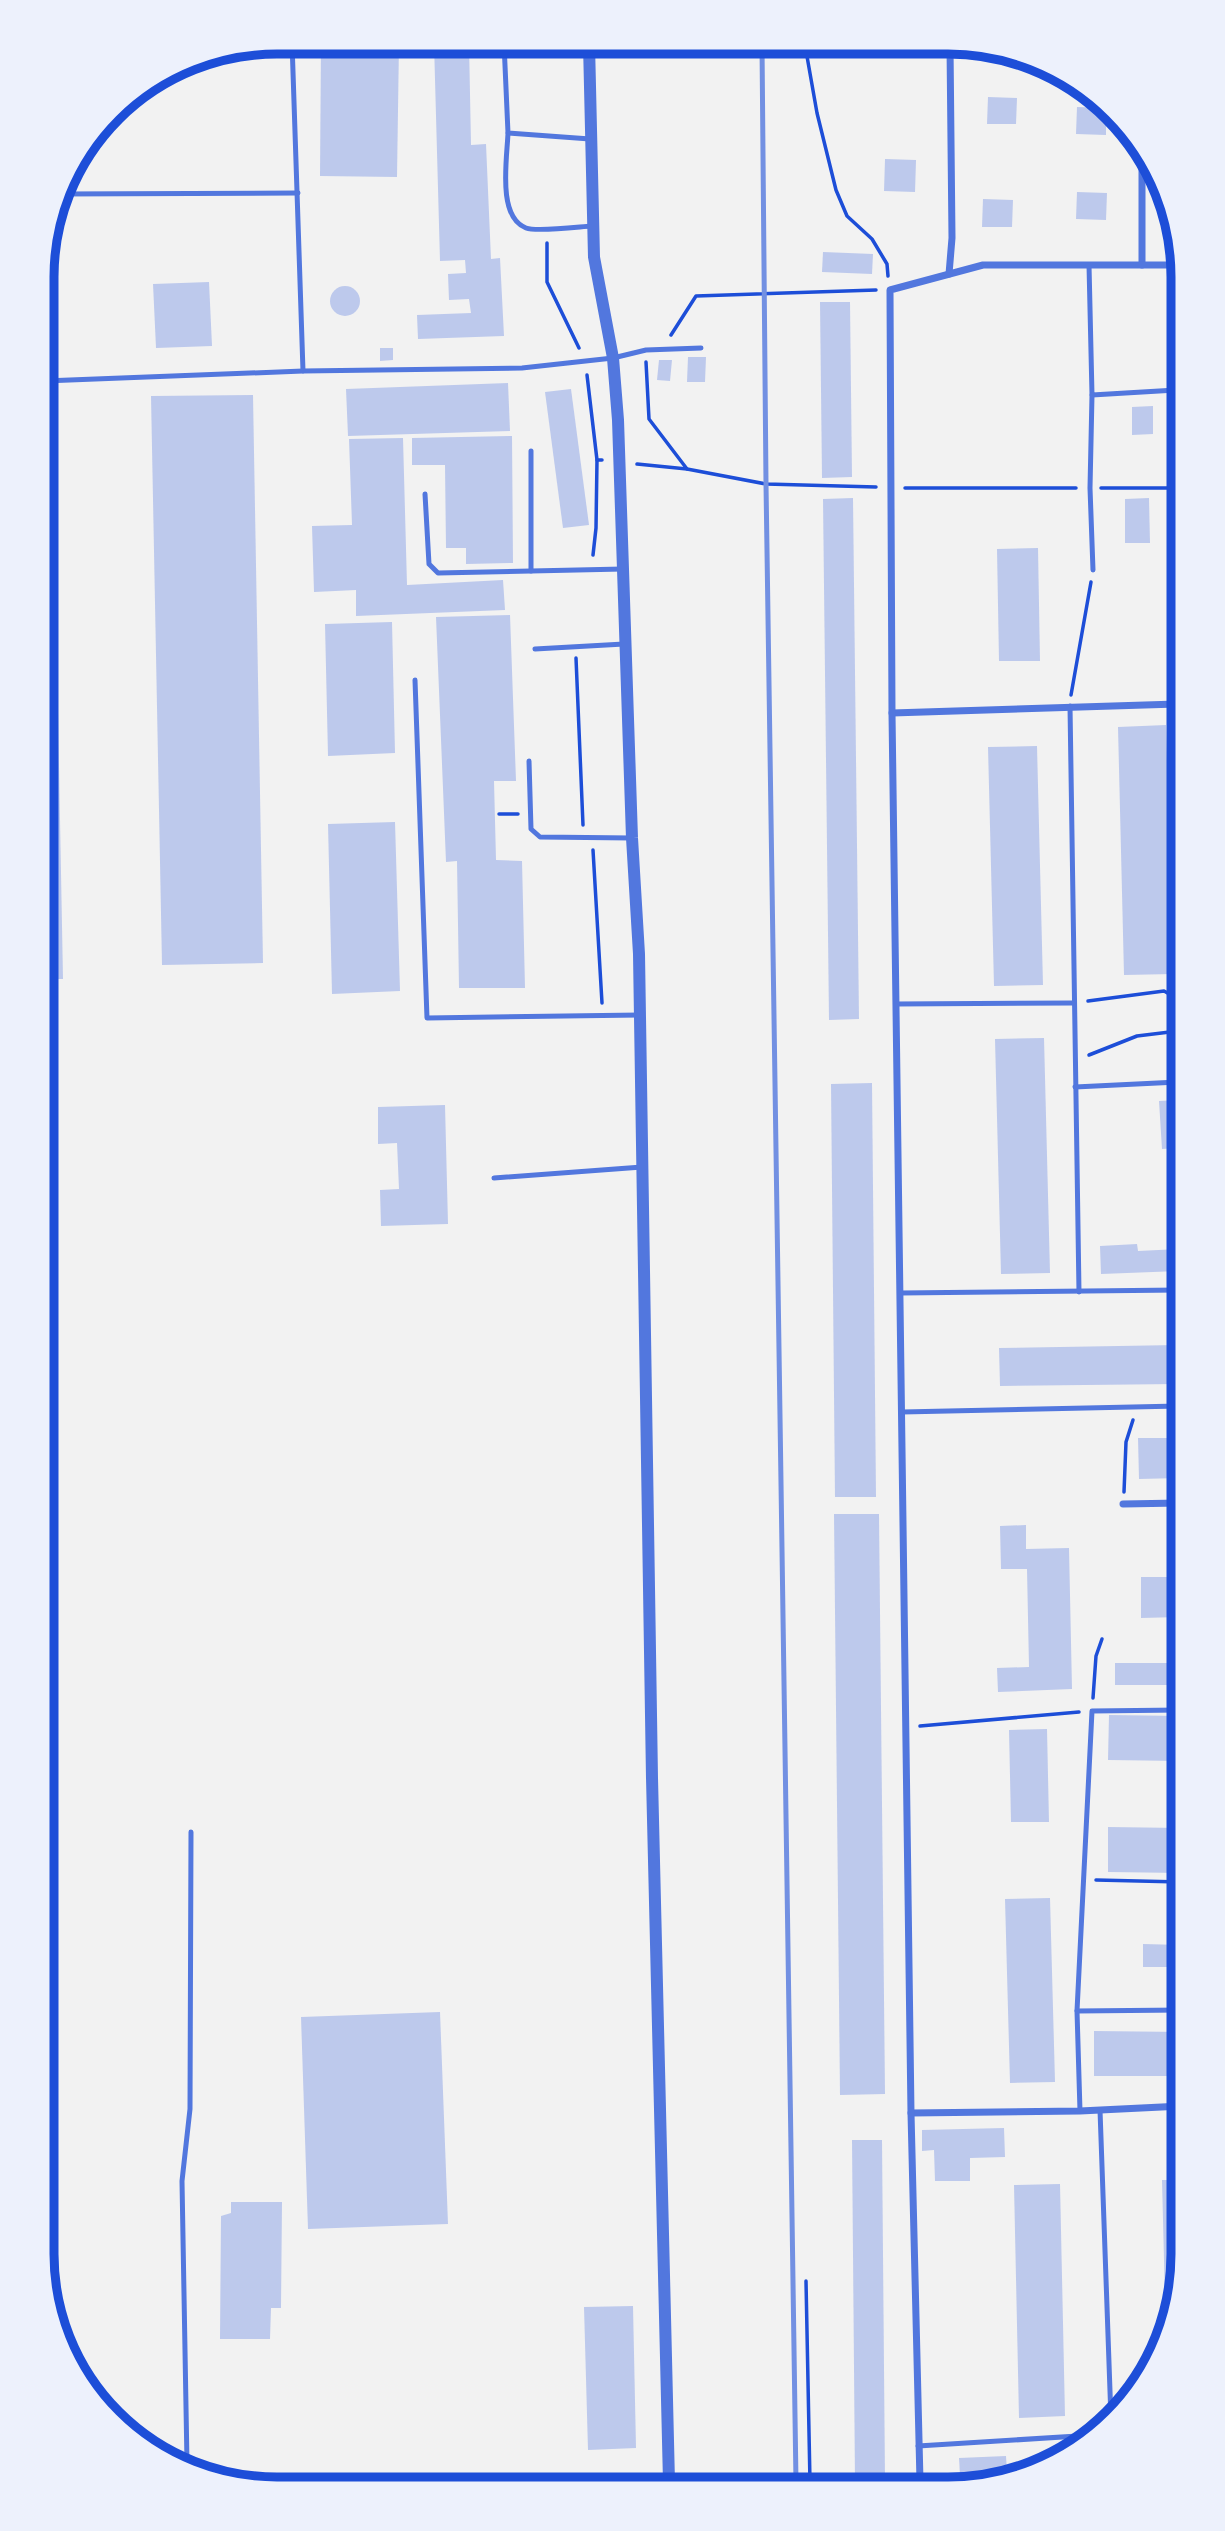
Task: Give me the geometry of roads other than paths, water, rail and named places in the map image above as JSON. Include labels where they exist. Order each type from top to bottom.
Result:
[{"type":"street","points":[[589,54],[594,257],[613,358],[639,954],[651,1765],[669,2477]]},
{"type":"street","points":[[949,274],[952,238],[950,54]]},
{"type":"street","points":[[1142,169],[1142,264]]},
{"type":"street","points":[[920,2477],[911,2113],[892,713],[890,290],[983,265],[1170,265]]},
{"type":"street","points":[[892,713],[1171,704]]},
{"type":"street","points":[[1123,1504],[1170,1503]]},
{"type":"street","points":[[911,2113],[1080,2111],[1170,2107]]},
{"type":"lane","points":[[292,54],[303,371]]},
{"type":"lane","points":[[504,54],[508,133],[507,206],[515,221],[528,229],[593,226]]},
{"type":"lane","points":[[508,133],[590,139]]},
{"type":"lane","points":[[70,194],[298,193]]},
{"type":"lane","points":[[1089,265],[1093,570]]},
{"type":"lane","points":[[55,381],[303,371],[507,368],[613,358],[646,349],[701,348]]},
{"type":"lane","points":[[1092,395],[1171,390]]},
{"type":"lane","points":[[531,451],[531,571]]},
{"type":"lane","points":[[425,494],[429,564],[438,573],[623,569]]},
{"type":"lane","points":[[535,649],[627,643]]},
{"type":"lane","points":[[415,680],[427,1018],[640,1015]]},
{"type":"lane","points":[[1070,706],[1079,1292]]},
{"type":"lane","points":[[529,761],[531,829],[540,837],[632,838]]},
{"type":"lane","points":[[897,1004],[1073,1003]]},
{"type":"lane","points":[[1075,1087],[1171,1083]]},
{"type":"lane","points":[[494,1178],[642,1167]]},
{"type":"lane","points":[[901,1293],[1170,1290]]},
{"type":"lane","points":[[902,1412],[1170,1406]]},
{"type":"lane","points":[[1080,2111],[1077,2011],[1091,1711],[1170,1710]]},
{"type":"lane","points":[[187,2457],[182,2181],[190,2109],[191,1832]]},
{"type":"lane","points":[[1077,2011],[1170,2010]]},
{"type":"lane","points":[[1100,2110],[1110,2405]]},
{"type":"lane","points":[[918,2446],[1076,2436]]},
{"type":"railway","points":[[762,54],[796,2477]]}]
